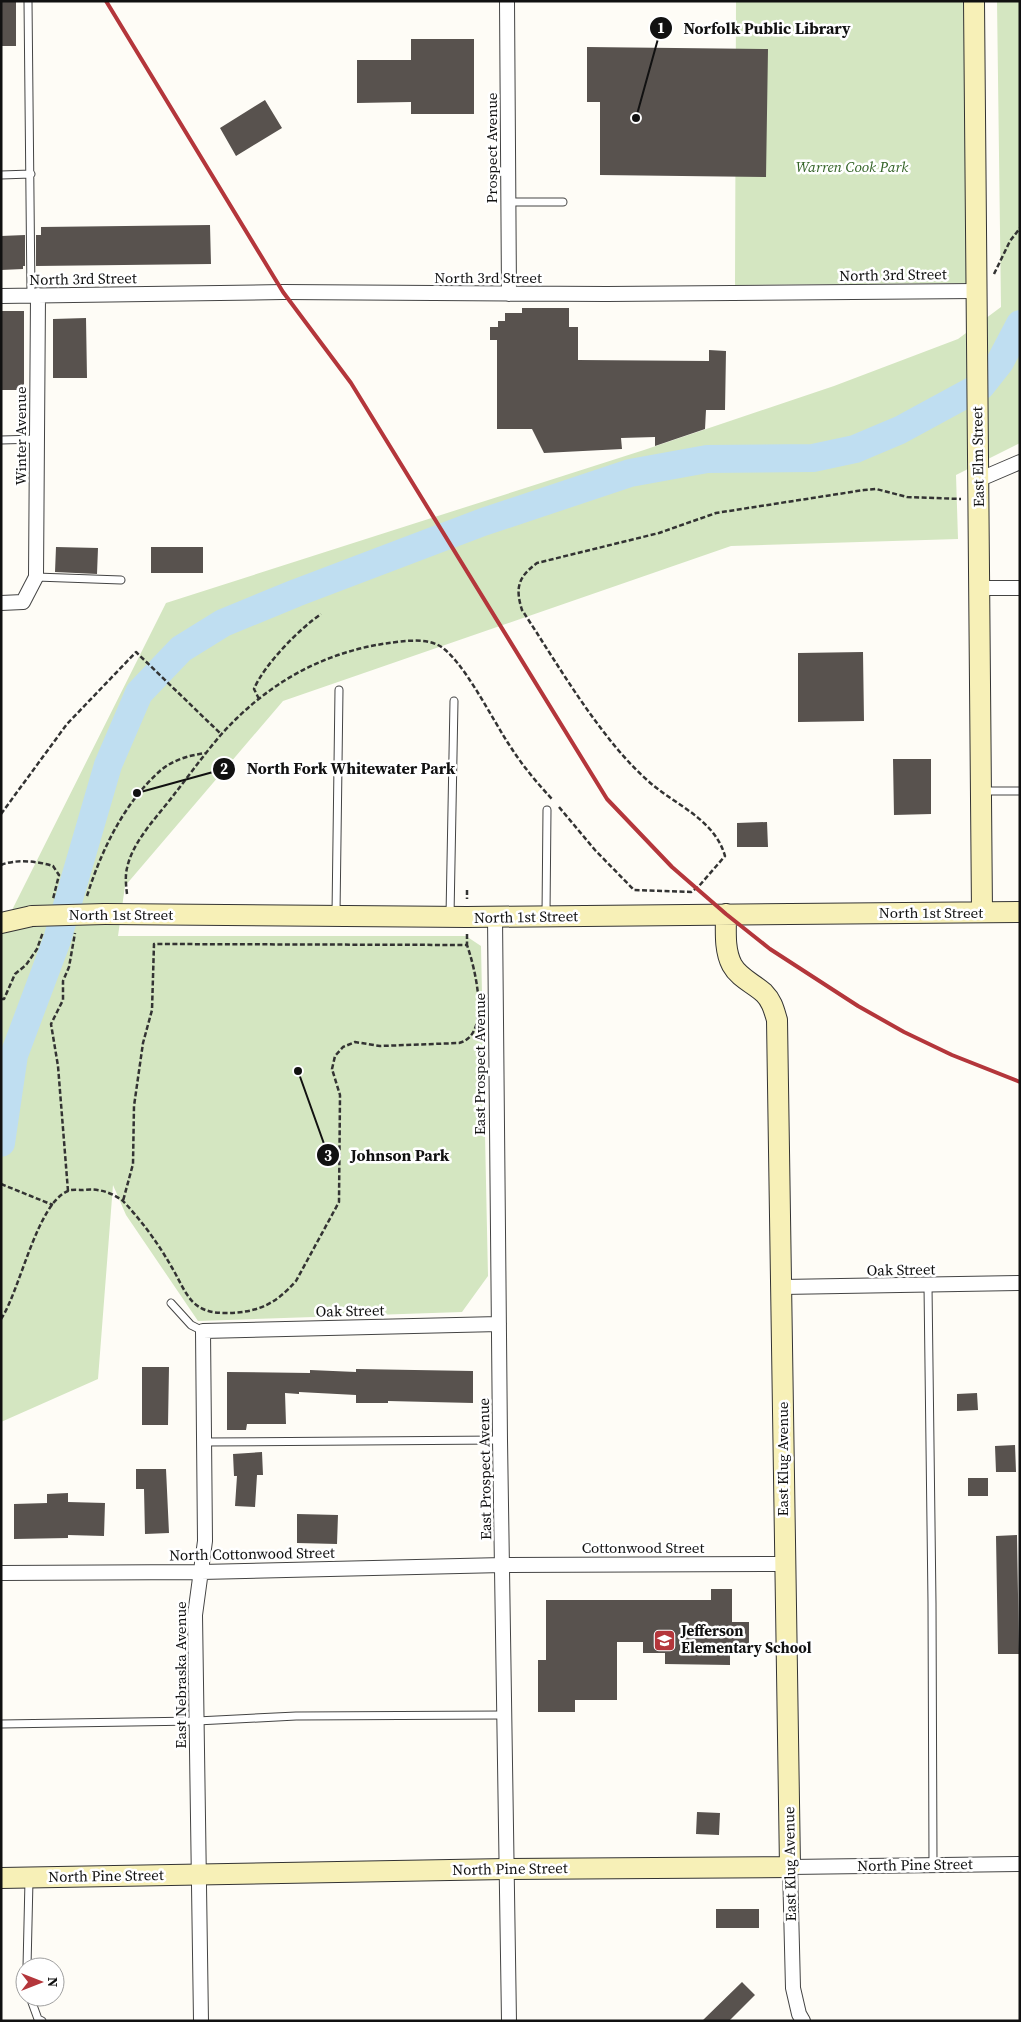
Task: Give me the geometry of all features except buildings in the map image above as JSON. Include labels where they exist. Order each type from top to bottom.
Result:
[{"type":"street","name":"Prospect Avenue","points":[[507,1],[509,294]]},
{"type":"street","name":"East Elm Street","points":[[974,1],[975,283],[981,588],[982,912]]},
{"type":"street","name":"North 3rd Street","points":[[1,296],[283,292],[509,294],[975,283]]},
{"type":"street","name":"Winter Avenue","points":[[35,296],[38,439],[36,577]]},
{"type":"street","points":[[978,489],[1020,462]]},
{"type":"street","points":[[1,603],[23,602],[36,577]]},
{"type":"street","points":[[981,588],[1020,588]]},
{"type":"street","name":"North 1st Street","points":[[1,911],[32,916]]},
{"type":"street","name":"North 1st Street","points":[[1,922],[32,916],[105,914],[495,917],[1020,912]]},
{"type":"street","name":"East Klug Avenue","points":[[726,914],[726,943],[731,964],[741,976],[764,993],[773,1005],[777,1020],[790,1867],[793,1988],[797,2018]]},
{"type":"street","name":"East Prospect Avenue","points":[[495,917],[500,1440],[509,2021]]},
{"type":"street","name":"Oak Street","points":[[782,1287],[1020,1283]]},
{"type":"street","name":"Oak Street","points":[[203,1331],[499,1324]]},
{"type":"street","name":"East Nebraska Avenue","points":[[201,2021],[195,1615],[205,1541],[203,1331]]},
{"type":"street","name":"Cottonwood Street","points":[[503,1565],[784,1564]]},
{"type":"street","name":"North Cottonwood Street","points":[[1,1574],[200,1572],[503,1565]]},
{"type":"street","name":"North Pine Street","points":[[1,1878],[506,1869],[1020,1864]]},
{"type":"lane","points":[[28,1],[35,296]]},
{"type":"lane","points":[[1,175],[31,174]]},
{"type":"lane","points":[[508,202],[563,202]]},
{"type":"lane","points":[[1,440],[38,439]]},
{"type":"lane","points":[[36,577],[121,580]]},
{"type":"lane","points":[[336,917],[339,690]]},
{"type":"lane","points":[[450,917],[454,701]]},
{"type":"lane","points":[[982,791],[1020,790]]},
{"type":"lane","points":[[546,916],[547,810]]},
{"type":"lane","points":[[928,1286],[933,1864]]},
{"type":"lane","points":[[171,1303],[191,1325],[203,1331]]},
{"type":"lane","points":[[204,1442],[500,1440]]},
{"type":"lane","points":[[1,1724],[197,1721],[296,1716],[504,1715]]},
{"type":"lane","points":[[26,1957],[30,1878]]},
{"type":"lane","points":[[34,2007],[38,2019],[42,2021]]},
{"type":"path","points":[[975,283],[994,274],[1010,241],[1020,228]]},
{"type":"path","points":[[127,894],[126,870],[130,855],[147,830],[235,720],[259,699],[302,669],[337,654],[401,641],[437,645],[455,658],[510,747],[540,786],[595,850],[634,890],[691,892],[699,886],[725,856],[721,844],[697,816],[653,785],[632,764],[580,697],[522,610],[518,599],[518,587],[527,570],[537,563],[659,533],[716,513],[876,489],[906,497],[978,489]]},
{"type":"path","points":[[259,699],[254,689],[267,666],[310,621],[321,614]]},
{"type":"path","points":[[1,814],[67,724],[136,652],[222,735]]},
{"type":"path","points":[[87,896],[108,842],[126,812],[160,770],[192,755],[208,753]]},
{"type":"path","points":[[68,1191],[58,1066],[51,1024],[63,1000],[63,982],[69,967],[72,943],[78,924]]},
{"type":"path","points":[[1,1319],[45,1216],[53,1205],[68,1191],[90,1189],[113,1193],[123,1201],[170,1264],[192,1302],[202,1308],[214,1313],[244,1313],[264,1307],[281,1295],[296,1281],[339,1202],[340,1095],[333,1078],[332,1062],[335,1056],[343,1047],[354,1042],[380,1046],[459,1043],[468,1039],[476,1029],[477,987],[475,969],[467,945],[154,944],[152,1010],[143,1044],[134,1106],[133,1164],[123,1201]]},
{"type":"path","points":[[1,1184],[53,1205]]},
{"type":"green space","name":"Warren Cook Park","points":[[736,1],[967,1],[970,283],[735,285]]},
{"type":"green space","points":[[997,1],[1020,1],[1020,443],[956,475],[958,539],[731,546],[283,701],[125,886],[118,936],[466,936],[481,946],[488,1276],[462,1312],[198,1321],[126,1215],[113,1185],[98,1379],[1,1422],[1,932],[166,603],[644,450],[834,386],[958,339],[1001,307]]},
{"type":"waterway","points":[[1,1143],[14,1055],[57,940],[108,765],[139,693],[181,649],[223,623],[296,593],[483,522],[630,473],[707,459],[813,458],[855,449],[900,430],[981,386],[1000,362],[1020,324]]},
{"type":"railway","points":[[106,1],[283,292],[351,383],[607,799],[672,867],[770,949],[858,1006],[904,1032],[952,1055],[1020,1082]]},
{"type":"place","name":"Norfolk Public Library","points":[[636,118]]},
{"type":"place","name":"North Fork Whitewater Park","points":[[137,793]]},
{"type":"place","name":"Johnson Park","points":[[298,1071]]},
{"type":"place","name":"Jefferson Elementary School","points":[[665,1640]]}]
